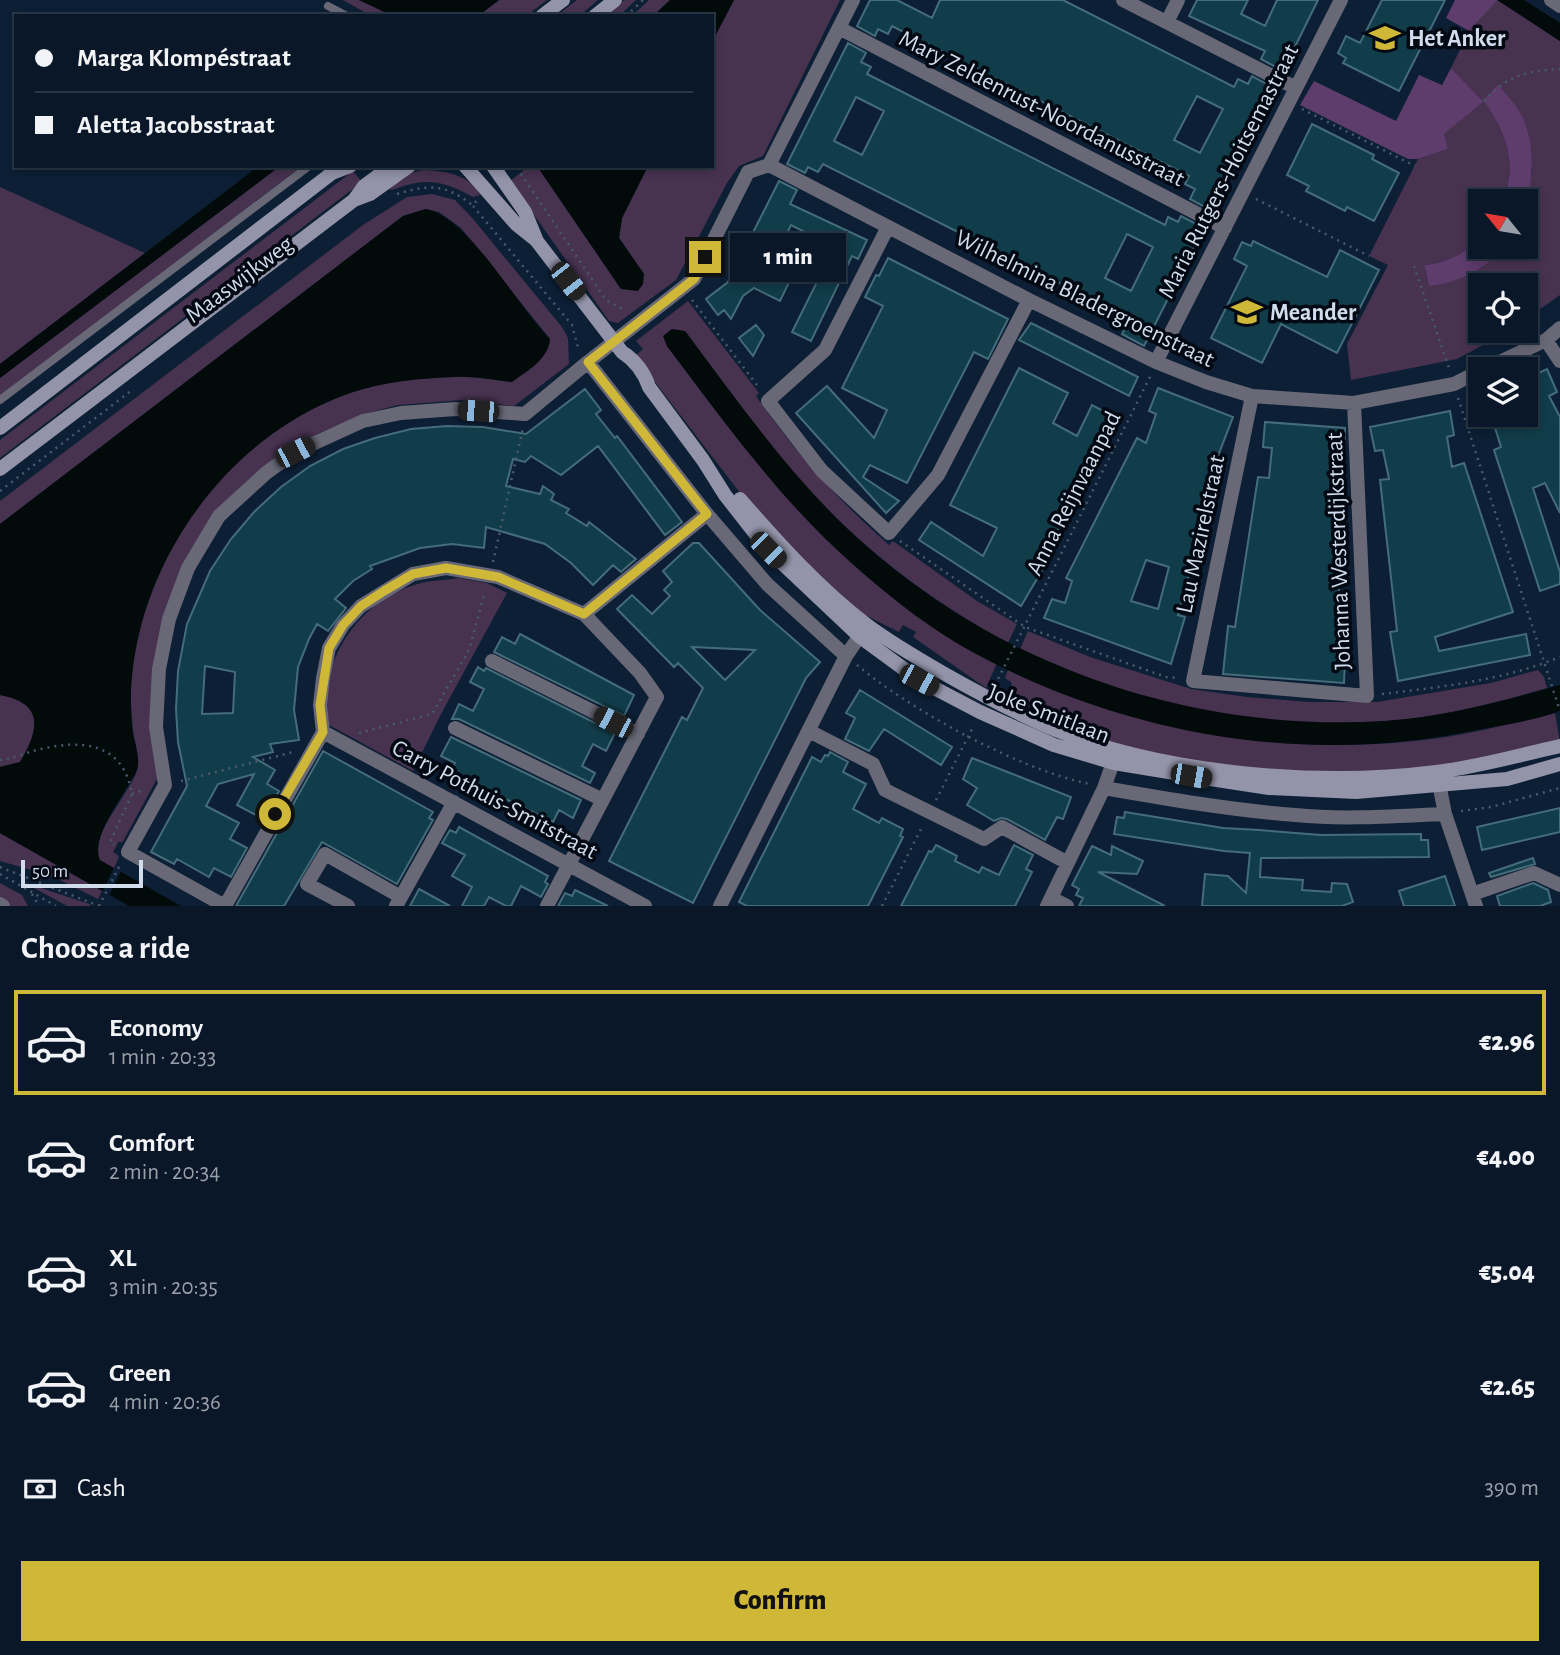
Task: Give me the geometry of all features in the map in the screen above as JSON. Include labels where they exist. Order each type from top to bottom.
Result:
[{"type":"street","points":[[545,14],[563,0]]},
{"type":"street","points":[[598,14],[615,0]]},
{"type":"street","points":[[547,906],[657,697],[640,673],[584,614],[490,575],[446,568],[413,574],[361,606],[343,625],[329,648],[320,705],[323,732],[225,906],[125,857],[165,785],[156,727],[159,669],[169,619],[188,568],[219,516],[266,472],[295,452],[363,421],[401,413],[455,409],[525,414],[588,362],[618,346],[641,321],[694,279],[748,172],[769,164],[852,0]]},
{"type":"street","points":[[1123,0],[1296,88]]},
{"type":"street","points":[[1167,22],[1178,0]]},
{"type":"street","name":"Maria Rutgers-Hoitsemastraat","points":[[1156,362],[1341,0]]},
{"type":"street","points":[[1551,0],[1560,6]]},
{"type":"street","name":"Mary Zeldenrust-Noordanusstraat","points":[[839,28],[1224,228]]},
{"type":"street","name":"Wilhelmina Bladergroenstraat","points":[[769,164],[1029,300],[1156,362],[1206,382],[1252,396],[1354,403],[1454,384],[1468,377]]},
{"type":"street","name":"Maaswijkweg","points":[[354,200],[364,186],[388,168]]},
{"type":"street","name":"Maaswijkweg","points":[[0,469],[354,200],[370,194],[406,168]]},
{"type":"street","name":"Joke Smitlaan","points":[[467,168],[516,224],[536,240],[618,346],[624,363],[639,382],[649,387],[703,460],[863,631],[908,653],[988,699],[1116,757],[1268,776],[1350,778],[1507,779],[1560,764]]},
{"type":"street","name":"Joke Smitlaan","points":[[494,168],[524,212],[536,240]]},
{"type":"street","name":"Maaswijkweg","points":[[0,428],[335,170]]},
{"type":"street","points":[[888,227],[825,350],[768,401],[822,471],[889,533],[938,475],[1029,300]]},
{"type":"street","name":"Wilhelmina Bladergroenstraat","points":[[1510,357],[1546,340],[1560,328]]},
{"type":"street","points":[[1546,340],[1560,362]]},
{"type":"street","points":[[588,362],[707,514],[768,584],[846,656]]},
{"type":"street","name":"Lau Mazirelstraat","points":[[1193,681],[1252,396]]},
{"type":"street","name":"Johanna Westerdijkstraat","points":[[1354,403],[1367,696]]},
{"type":"street","points":[[584,614],[707,514]]},
{"type":"street","points":[[720,906],[846,656],[863,631]]},
{"type":"street","points":[[492,661],[638,734]]},
{"type":"street","points":[[1193,681],[1367,696]]},
{"type":"street","points":[[455,728],[603,800]]},
{"type":"street","points":[[809,731],[873,764],[885,790],[984,839],[1002,827],[1066,862]]},
{"type":"street","name":"Carry Pothuis-Smitstraat","points":[[323,732],[646,906]]},
{"type":"street","name":"Joke Smitlaan","points":[[1437,779],[1560,746]]},
{"type":"street","points":[[1068,906],[1049,902],[1104,788],[1116,757]]},
{"type":"street","points":[[1437,779],[1445,814],[1474,900],[1534,873],[1560,885]]},
{"type":"street","points":[[1104,788],[1174,801],[1296,816],[1368,818],[1445,814]]},
{"type":"street","points":[[348,906],[307,884],[325,854],[399,901],[454,802]]},
{"type":"lane","points":[[328,6],[343,14]]},
{"type":"lane","points":[[0,400],[306,168]]},
{"type":"path","points":[[627,14],[643,0]]},
{"type":"path","points":[[1483,101],[1516,75],[1560,69]]},
{"type":"path","points":[[1289,102],[1415,166]]},
{"type":"path","points":[[518,168],[607,300],[641,321]]},
{"type":"path","points":[[390,196],[418,187],[437,187],[455,192],[472,205],[572,325],[579,353],[588,362]]},
{"type":"path","points":[[472,205],[489,191]]},
{"type":"path","points":[[1243,193],[1369,256]]},
{"type":"path","points":[[1415,266],[1560,711]]},
{"type":"path","points":[[682,288],[768,401]]},
{"type":"path","name":"Anna Reijnvaanpad","points":[[1000,674],[1148,384],[1156,362]]},
{"type":"path","points":[[0,491],[132,390]]},
{"type":"path","points":[[337,739],[432,714],[469,650],[490,575],[525,414]]},
{"type":"path","points":[[889,533],[1025,626],[1166,677],[1193,681]]},
{"type":"path","points":[[846,656],[871,677],[906,700],[968,736],[1044,770],[1104,788]]},
{"type":"path","points":[[1367,696],[1460,685],[1560,657]]},
{"type":"path","points":[[0,760],[38,749],[84,743],[100,748],[114,757],[124,768],[132,794],[110,842],[125,857],[99,906],[0,867]]},
{"type":"path","points":[[132,794],[313,746]]},
{"type":"path","points":[[1445,814],[1491,807],[1560,788]]},
{"type":"path","points":[[0,874],[56,906]]},
{"type":"path","points":[[31,892],[39,906]]},
{"type":"shaded area","points":[[343,0],[359,0],[389,14],[368,14]]},
{"type":"shaded area","points":[[359,0],[499,0],[481,14],[389,14]]},
{"type":"shaded area","points":[[499,0],[547,0],[529,14],[481,14]]},
{"type":"shaded area","points":[[577,0],[598,0],[581,14],[559,14]]},
{"type":"shaded area","points":[[624,0],[636,0],[621,14],[609,14]]},
{"type":"shaded area","points":[[649,0],[670,0],[655,14],[634,14]]},
{"type":"shaded area","points":[[670,0],[734,0],[714,38],[714,14],[655,14]]},
{"type":"shaded area","points":[[734,0],[840,0],[763,156],[739,166],[727,183],[676,280],[618,323],[609,321],[510,181],[524,168],[538,168],[621,289],[644,274],[619,238],[622,218],[647,168],[714,168],[714,38]]},
{"type":"shaded area","points":[[1455,0],[1498,0],[1469,31],[1446,18]]},
{"type":"shaded area","points":[[1497,0],[1524,0],[1560,23],[1560,41]]},
{"type":"shaded area","points":[[1498,0],[1560,41],[1560,295],[1538,311],[1538,273],[1468,273],[1468,343],[1487,343],[1457,359],[1351,380],[1347,344],[1388,265],[1369,256],[1418,159],[1448,149],[1443,134],[1483,101],[1451,68],[1469,31]]},
{"type":"shaded area","points":[[1451,68],[1483,101],[1498,85],[1512,101],[1528,133],[1532,157],[1529,189],[1506,189],[1509,174],[1507,149],[1498,124],[1484,101],[1444,134],[1448,149],[1418,159],[1408,159],[1300,105],[1314,81],[1396,121],[1419,75],[1442,85]]},
{"type":"shaded area","points":[[254,168],[277,168],[0,378],[0,364]]},
{"type":"shaded area","points":[[277,168],[299,168],[0,396],[0,378]]},
{"type":"shaded area","points":[[538,168],[647,168],[622,218],[619,238],[644,274],[643,284],[638,291],[621,289]]},
{"type":"shaded area","points":[[424,170],[463,178],[476,188],[480,195],[473,197],[434,182],[389,189],[406,174]]},
{"type":"shaded area","points":[[353,171],[362,182],[0,458],[0,440]]},
{"type":"shaded area","points":[[0,187],[145,253],[0,364]]},
{"type":"shaded area","points":[[432,194],[455,200],[562,327],[568,338],[569,364],[514,406],[463,400],[398,405],[364,414],[319,433],[271,462],[229,500],[162,623],[158,777],[122,843],[119,841],[113,852],[119,856],[114,869],[100,860],[97,852],[98,841],[138,766],[131,696],[140,630],[154,586],[175,543],[201,504],[232,468],[268,437],[307,412],[350,393],[401,381],[461,377],[512,382],[550,339],[461,228],[439,212],[426,209],[403,216],[0,524],[0,501],[363,225],[407,197]]},
{"type":"shaded area","points":[[426,209],[443,216],[476,245],[550,339],[549,346],[536,364],[512,382],[461,377],[402,381],[350,393],[307,412],[268,437],[232,468],[201,504],[175,543],[155,586],[140,630],[131,696],[132,729],[138,767],[107,821],[98,851],[100,860],[181,906],[129,906],[0,833],[0,767],[20,762],[32,739],[34,719],[24,704],[0,695],[0,524],[403,216]]},
{"type":"shaded area","points":[[1467,250],[1468,259],[1492,259],[1468,275],[1429,286],[1424,265],[1440,262]]},
{"type":"shaded area","points":[[688,301],[759,393],[756,396],[786,437],[852,511],[889,545],[893,541],[977,601],[1017,624],[1008,643],[928,594],[878,556],[832,514],[793,472],[685,331],[667,346],[756,462],[820,533],[893,597],[956,641],[997,663],[986,688],[913,637],[916,632],[903,625],[899,632],[861,613],[774,533],[737,489],[635,356],[643,349],[636,341]]},
{"type":"shaded area","points":[[672,329],[685,331],[784,460],[850,531],[906,578],[966,619],[1030,653],[1098,681],[1167,701],[1239,715],[1311,722],[1406,719],[1473,708],[1560,685],[1560,711],[1519,722],[1413,740],[1349,745],[1284,743],[1220,736],[1157,724],[1095,706],[1034,682],[976,654],[929,625],[884,591],[829,542],[779,490],[667,346],[663,336]]},
{"type":"shaded area","points":[[459,578],[487,583],[507,593],[413,771],[329,725],[329,676],[351,630],[375,606],[389,596],[421,583]]},
{"type":"shaded area","points":[[1028,631],[1090,657],[1191,689],[1247,697],[1309,702],[1377,702],[1491,683],[1538,670],[1544,677],[1547,688],[1468,709],[1407,719],[1318,723],[1248,718],[1179,706],[1089,678],[1020,649]]},
{"type":"shaded area","points":[[1008,670],[1112,710],[1220,735],[1274,742],[1384,744],[1455,736],[1555,713],[1560,742],[1506,756],[1358,776],[1216,767],[1136,751],[1069,729],[1003,702],[1012,683],[1005,678]]},
{"type":"shaded area","points":[[0,695],[25,704],[34,719],[34,728],[32,739],[20,762],[0,767]]},
{"type":"shaded area","points":[[0,833],[102,891],[98,899],[52,876],[0,861]]},
{"type":"shaded area","points":[[23,882],[89,904],[91,906],[67,906]]},
{"type":"shaded area","points":[[0,883],[22,895],[28,906],[6,906],[0,903]]},
{"type":"pier","points":[[115,866],[122,869],[108,898],[101,894]]},
{"type":"building","points":[[870,0],[897,0],[932,18],[940,0],[1063,0],[1234,87],[1238,79],[1248,84],[1252,76],[1274,88],[1212,211],[1190,199],[1195,189],[1185,184],[1189,176],[892,26],[888,34],[878,29],[875,36],[857,26]],"holes":[[[1197,96],[1223,109],[1200,153],[1174,140]]]},
{"type":"building","points":[[1197,0],[1248,0],[1241,14],[1265,26],[1277,0],[1318,0],[1283,71],[1261,59],[1265,51],[1189,16]]},
{"type":"building","points":[[1382,0],[1445,0],[1399,91],[1343,63],[1346,58],[1338,53],[1346,36],[1360,43]]},
{"type":"building","points":[[848,43],[866,53],[861,62],[871,67],[867,74],[1165,225],[1168,217],[1178,222],[1181,216],[1204,228],[1144,346],[1122,334],[1126,327],[1116,322],[1120,314],[1079,293],[823,164],[818,172],[808,167],[805,173],[787,164]],"holes":[[[856,97],[884,111],[862,155],[834,141]],[[1127,234],[1153,247],[1131,291],[1105,278]]]},
{"type":"building","points":[[1312,124],[1374,155],[1372,159],[1399,173],[1374,221],[1347,207],[1345,211],[1306,191],[1309,186],[1287,175]]},
{"type":"building","points":[[779,181],[797,190],[790,204],[867,240],[858,259],[852,256],[811,341],[792,332],[824,268],[805,258],[815,237],[791,225],[776,255],[797,266],[780,301],[754,288],[743,296],[731,319],[724,310],[718,315],[706,299],[728,282]]},
{"type":"building","points":[[1253,241],[1327,277],[1340,250],[1379,270],[1337,353],[1281,324],[1262,363],[1211,338],[1247,266],[1234,259],[1242,242],[1251,246]]},
{"type":"building","points":[[888,258],[1008,319],[988,359],[974,352],[907,483],[870,465],[863,477],[899,501],[886,513],[796,413],[827,386],[874,438],[887,410],[842,388],[883,306],[865,297]]},
{"type":"building","points":[[1031,323],[1138,377],[1129,396],[1019,340]]},
{"type":"building","points":[[756,325],[764,335],[753,356],[739,338]]},
{"type":"building","points":[[1019,368],[1068,393],[1053,423],[1077,436],[1092,405],[1115,417],[1043,560],[1047,562],[1021,606],[919,540],[931,522],[983,556],[997,528],[950,505]]},
{"type":"building","points":[[1547,369],[1557,392],[1549,396],[1560,417],[1560,513],[1545,483],[1533,488],[1560,572],[1560,584],[1540,591],[1494,450],[1501,447],[1495,427],[1538,427],[1538,373]]},
{"type":"building","points":[[1158,388],[1233,417],[1218,456],[1221,456],[1178,615],[1185,617],[1171,664],[1044,618],[1052,599],[1065,603],[1072,581],[1066,578],[1137,438],[1146,443],[1156,414],[1149,411]],"holes":[[[1146,560],[1169,567],[1158,609],[1131,601]]]},
{"type":"building","points":[[585,389],[601,410],[596,414],[615,438],[617,436],[682,522],[665,535],[598,446],[561,475],[531,456],[525,462],[513,459],[506,486],[540,494],[543,486],[554,494],[551,500],[569,509],[566,513],[587,526],[589,522],[636,559],[621,572],[613,565],[593,585],[571,563],[545,544],[486,527],[484,548],[452,544],[420,548],[370,566],[372,569],[353,581],[335,599],[346,608],[328,631],[317,624],[309,639],[298,667],[294,710],[299,740],[270,744],[273,752],[253,757],[275,770],[267,784],[279,791],[263,819],[237,805],[254,774],[218,784],[206,806],[239,823],[230,839],[247,848],[231,877],[214,868],[209,877],[177,859],[174,864],[151,852],[187,786],[178,742],[176,709],[178,671],[187,624],[210,571],[231,539],[254,512],[281,487],[310,466],[343,449],[375,438],[411,429],[447,426],[483,427],[526,434]],"holes":[[[205,666],[235,672],[233,713],[202,714]]]},
{"type":"building","points":[[1450,411],[1454,435],[1447,437],[1452,467],[1464,463],[1513,612],[1435,637],[1439,651],[1526,634],[1530,655],[1398,681],[1390,632],[1397,631],[1380,480],[1389,479],[1383,450],[1375,451],[1370,427]]},
{"type":"building","points":[[1265,422],[1345,428],[1344,453],[1335,452],[1334,483],[1339,483],[1339,635],[1346,635],[1344,683],[1223,674],[1228,626],[1235,627],[1258,477],[1269,478],[1272,448],[1263,447]]},
{"type":"building","points":[[693,543],[699,543],[760,610],[820,662],[806,678],[693,903],[609,861],[682,717],[687,720],[703,688],[678,663],[674,667],[617,609],[632,595],[652,614],[670,596],[664,590],[672,582],[663,571]],"holes":[[[692,647],[755,650],[725,680]]]},
{"type":"building","points":[[520,634],[634,695],[624,716],[494,652],[502,637],[515,644]]},
{"type":"building","points":[[478,667],[484,671],[486,668],[615,733],[606,751],[593,744],[582,766],[595,773],[590,783],[459,719],[452,719],[459,704],[473,711],[484,689],[470,682]]},
{"type":"building","points":[[860,690],[952,747],[941,765],[884,729],[869,751],[845,739],[855,718],[846,713]]},
{"type":"building","points":[[451,737],[581,800],[573,818],[559,810],[553,822],[450,772],[455,763],[441,756]]},
{"type":"building","points":[[323,751],[433,812],[429,818],[433,820],[397,884],[322,842],[284,906],[236,906]]},
{"type":"building","points":[[830,752],[848,762],[843,772],[866,784],[853,809],[879,823],[882,818],[903,829],[900,836],[903,837],[868,906],[747,906],[739,902],[812,757],[821,762]]},
{"type":"building","points":[[972,758],[1071,797],[1063,819],[1057,817],[1045,840],[1007,819],[994,821],[967,805],[977,788],[963,779]]},
{"type":"building","points":[[1560,808],[1560,832],[1482,850],[1477,827]]},
{"type":"building","points":[[1125,812],[1223,828],[1321,835],[1421,834],[1421,840],[1428,840],[1429,857],[1261,858],[1260,877],[1303,880],[1302,890],[1331,892],[1332,883],[1347,884],[1353,902],[1342,906],[1202,906],[1205,874],[1228,876],[1246,893],[1250,853],[1114,834],[1117,817],[1124,818]]},
{"type":"building","points":[[459,827],[548,876],[545,882],[548,884],[541,897],[521,886],[511,906],[489,897],[484,906],[462,906],[472,887],[452,876],[465,855],[442,843],[450,830],[456,833]]},
{"type":"building","points":[[936,845],[957,856],[955,861],[979,873],[982,867],[999,875],[1014,845],[1033,855],[1026,869],[1032,872],[1015,906],[901,906],[929,851],[932,852]]},
{"type":"building","points":[[1092,846],[1111,855],[1112,846],[1143,861],[1137,874],[1098,872],[1165,906],[1079,906],[1083,898],[1076,895],[1079,889],[1072,885]]},
{"type":"building","points":[[1533,858],[1535,864],[1491,877],[1489,873]]},
{"type":"building","points":[[1445,876],[1455,906],[1404,906],[1399,891]]},
{"type":"building","points":[[1533,883],[1548,890],[1551,902],[1540,906],[1500,906],[1497,896]]},
{"type":"building","points":[[419,889],[450,906],[410,906]]},
{"type":"building","points":[[575,890],[608,906],[558,906],[565,893],[572,896]]},
{"type":"place","name":"Het Anker","points":[[1385,38]]},
{"type":"place","name":"Meander","points":[[1247,312]]},
{"type":"route","points":[[275,814],[323,732],[320,705],[329,648],[343,625],[361,606],[413,574],[446,568],[498,577],[584,614],[707,514],[588,362],[694,279],[705,257]]}]
